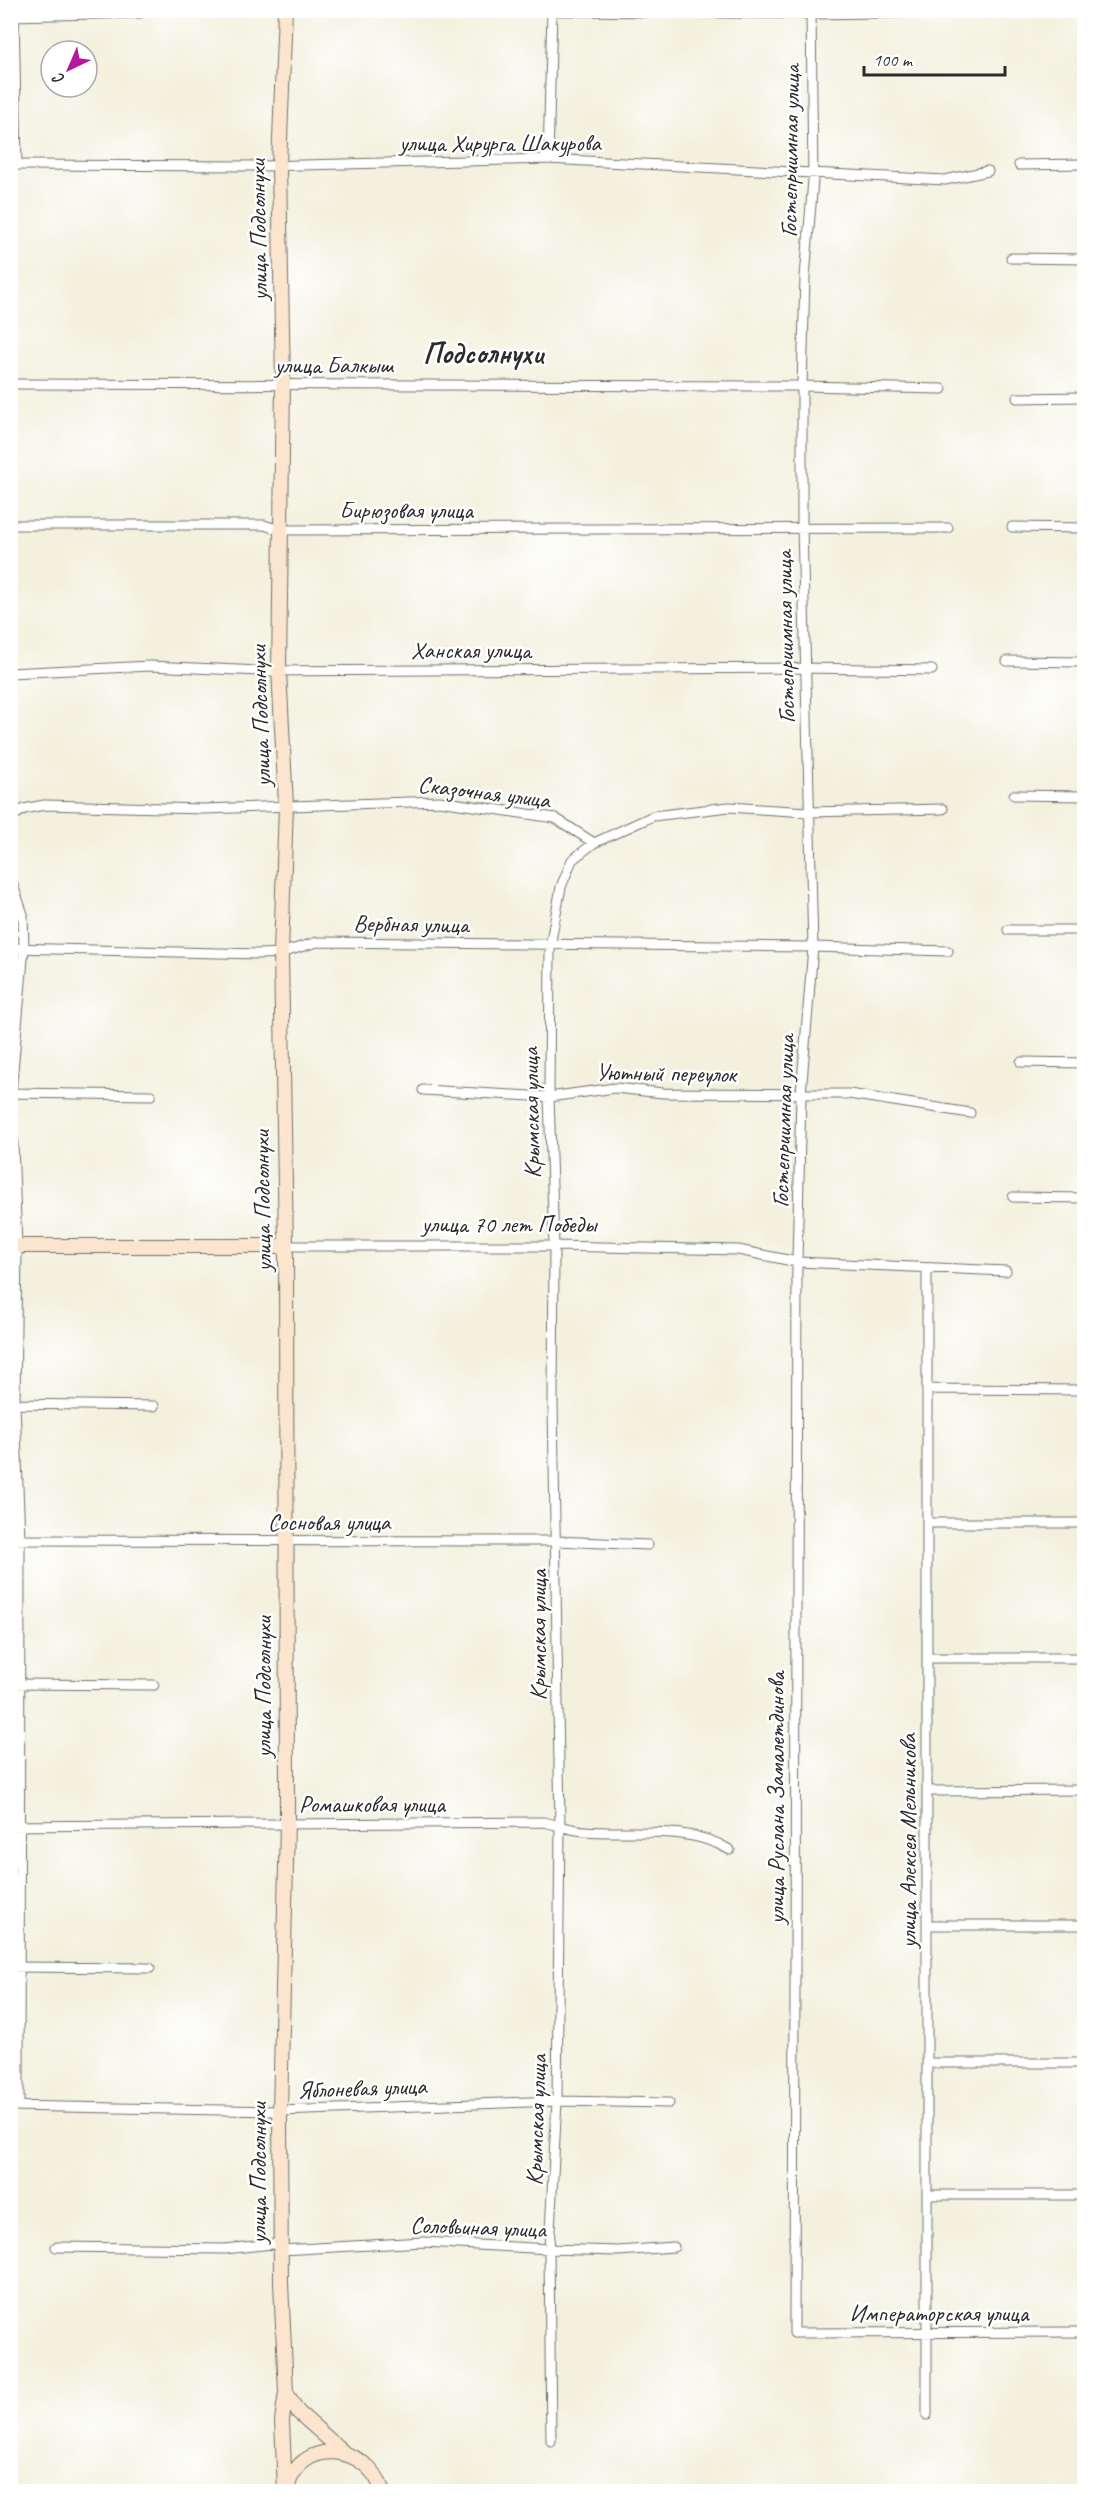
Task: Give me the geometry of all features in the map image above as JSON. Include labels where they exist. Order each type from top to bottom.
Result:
[{"type":"street","name":"улица Подсолнухи","points":[[285,10],[279,165],[283,384],[279,670],[286,804],[281,953],[286,1246],[284,1541],[287,1824],[280,2111],[281,2247],[286,2392],[282,2420],[286,2492]]},
{"type":"street","points":[[498,10],[949,12]]},
{"type":"street","points":[[548,159],[552,11]]},
{"type":"street","name":"Гостеприимная улица","points":[[797,1263],[801,1094],[813,947],[802,528],[802,386],[812,174],[811,12]]},
{"type":"street","points":[[14,165],[13,14],[140,13]]},
{"type":"street","name":"улица Хирурга Шакурова","points":[[14,165],[279,165],[548,159],[945,180],[988,171]]},
{"type":"street","points":[[1019,165],[1084,164]]},
{"type":"street","points":[[1011,258],[1084,259]]},
{"type":"street","name":"улица Балкыш","points":[[10,384],[802,386],[942,389]]},
{"type":"street","points":[[1017,398],[1084,397]]},
{"type":"street","name":"Бирюзовая улица","points":[[10,525],[264,525],[280,530],[948,528]]},
{"type":"street","points":[[1012,527],[1084,528]]},
{"type":"street","points":[[1006,662],[1084,662]]},
{"type":"street","name":"Ханская улица","points":[[10,673],[150,666],[279,670],[804,668],[932,670]]},
{"type":"street","points":[[1014,795],[1084,796]]},
{"type":"street","name":"Сказочная улица","points":[[10,818],[24,809],[44,805],[204,809],[265,808],[286,804],[439,801],[555,818],[594,843]]},
{"type":"street","points":[[594,843],[653,816],[729,807],[808,812],[943,809]]},
{"type":"street","name":"Крымская улица","points":[[550,2441],[549,2249],[557,2101],[560,1826],[553,1402],[554,1246],[549,1096],[550,946],[561,887],[572,860],[594,843]]},
{"type":"street","points":[[10,877],[23,914],[24,948],[11,1093],[15,1540],[21,1685],[21,1826],[15,1967],[15,2106]]},
{"type":"street","points":[[1008,930],[1084,930]]},
{"type":"street","name":"Вербная улица","points":[[10,948],[281,953],[317,942],[813,947],[948,951]]},
{"type":"street","points":[[1021,1062],[1084,1063]]},
{"type":"street","name":"Уютный переулок","points":[[423,1090],[549,1096],[615,1088],[663,1093],[849,1094],[970,1113]]},
{"type":"street","points":[[11,1093],[151,1095]]},
{"type":"street","points":[[1013,1197],[1084,1198]]},
{"type":"street","name":"улица 70 лет Победы","points":[[14,1246],[554,1246],[738,1250],[797,1263],[1006,1271]]},
{"type":"street","name":"улица Руслана Замалетдинова","points":[[794,2333],[797,1263]]},
{"type":"street","name":"улица Алексея Мельникова","points":[[927,1268],[927,2415]]},
{"type":"street","points":[[927,1389],[1084,1390]]},
{"type":"street","points":[[13,1404],[154,1406]]},
{"type":"street","points":[[927,1523],[1084,1523]]},
{"type":"street","name":"Сосновая улица","points":[[15,1540],[557,1541],[648,1545]]},
{"type":"street","points":[[927,1658],[1084,1658]]},
{"type":"street","points":[[10,1684],[154,1685]]},
{"type":"street","points":[[927,1791],[1084,1790]]},
{"type":"street","name":"Ромашковая улица","points":[[10,1826],[544,1822],[585,1831],[699,1837],[715,1841],[730,1850]]},
{"type":"street","points":[[927,1925],[1084,1925]]},
{"type":"street","points":[[15,1967],[150,1968]]},
{"type":"street","points":[[927,2063],[1084,2063]]},
{"type":"street","name":"Яблоневая улица","points":[[15,2106],[280,2111],[557,2101],[669,2103]]},
{"type":"street","points":[[927,2195],[1084,2195]]},
{"type":"street","name":"Соловьиная улица","points":[[56,2247],[225,2249],[423,2242],[618,2251],[674,2247]]},
{"type":"street","name":"Императорская улица","points":[[794,2333],[1084,2332]]},
{"type":"street","points":[[286,2392],[298,2412],[343,2452]]},
{"type":"street","points":[[286,2492],[298,2468],[311,2457],[327,2452],[343,2452],[358,2457],[370,2466],[379,2479],[383,2492]]},
{"type":"district","name":"Подсолнухи","points":[[483,353]]}]
